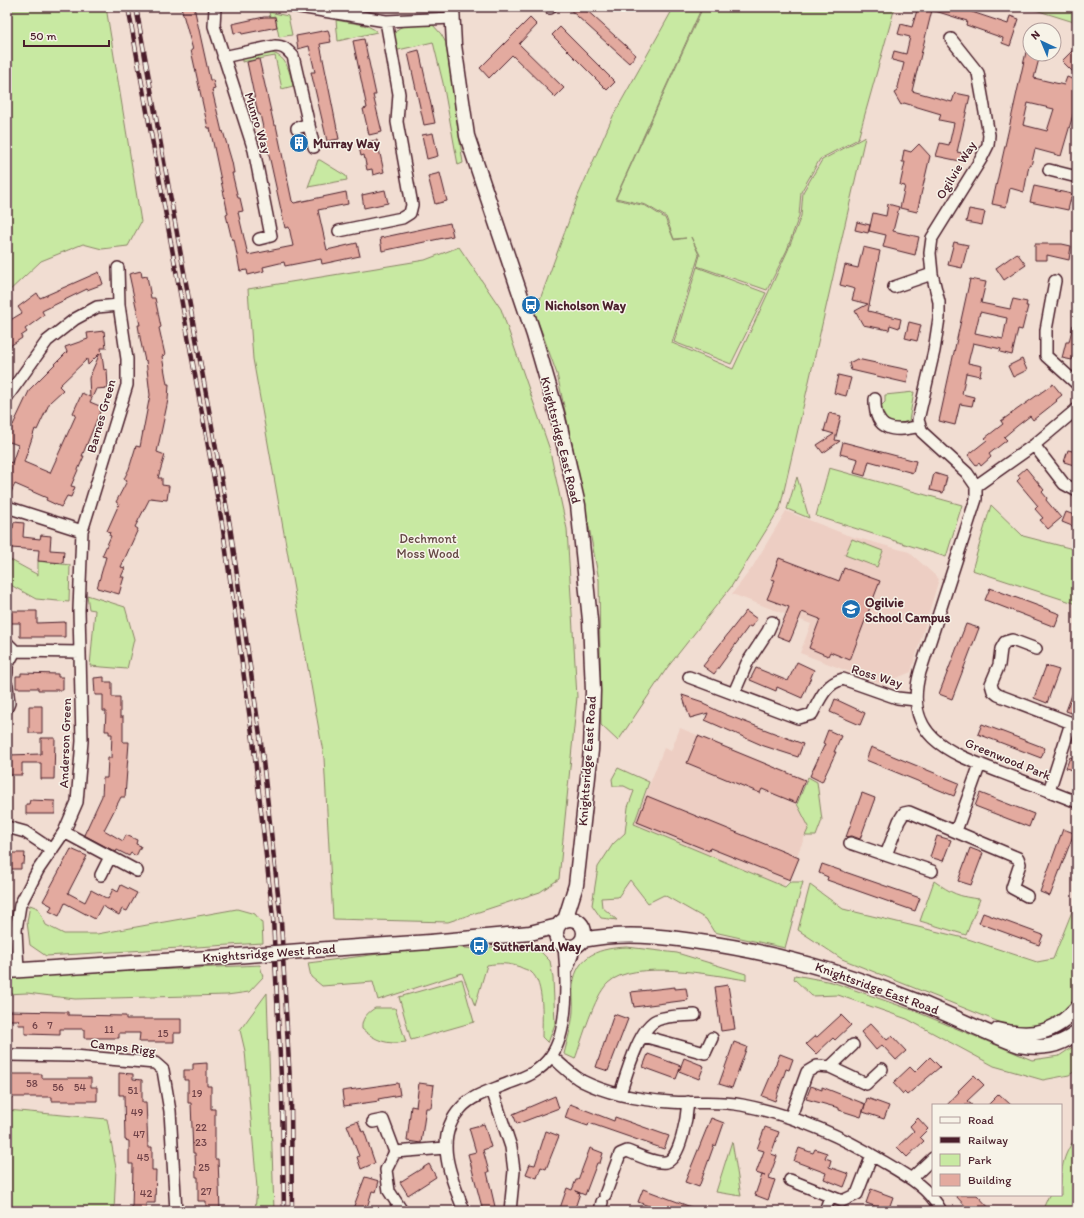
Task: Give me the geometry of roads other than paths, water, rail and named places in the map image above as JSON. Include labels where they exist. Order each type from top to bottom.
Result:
[{"type":"street","name":"Munro Way","points":[[215,7],[214,26],[254,150],[271,236],[260,239]]},
{"type":"street","points":[[299,7],[386,21],[452,12]]},
{"type":"street","name":"Knightsridge East Road","points":[[452,12],[454,45],[467,136],[534,335],[557,414],[578,504],[590,620],[593,691],[591,750],[571,933],[660,936],[768,953],[854,978],[1019,1045],[1037,1048],[1065,1041],[1077,1033]]},
{"type":"street","points":[[339,231],[402,218],[410,213],[412,204],[397,122],[399,94],[386,21]]},
{"type":"street","name":"Ogilvie Way","points":[[920,426],[918,420],[934,351],[939,318],[939,302],[932,274],[930,253],[932,238],[981,159],[988,145],[989,135],[978,73],[951,39]]},
{"type":"street","points":[[223,57],[275,46],[282,46],[287,49],[293,56],[314,147]]},
{"type":"street","points":[[297,128],[309,124]]},
{"type":"street","points":[[1049,170],[1076,175]]},
{"type":"street","name":"Barnes Green","points":[[80,652],[79,610],[82,531],[127,385],[128,359],[119,305],[118,268]]},
{"type":"street","points":[[894,287],[932,274]]},
{"type":"street","points":[[1055,281],[1046,330],[1046,356],[1077,384]]},
{"type":"street","points":[[7,398],[48,341],[75,318],[97,308],[119,305]]},
{"type":"street","points":[[875,399],[876,416],[881,424],[891,429],[903,430],[920,426],[922,432],[967,473],[976,486],[1034,445],[1074,414],[1077,409]]},
{"type":"street","points":[[1034,445],[1064,484],[1077,491]]},
{"type":"street","name":"Greenwood Park","points":[[976,486],[976,499],[917,684],[916,700],[924,726],[937,743],[961,757],[1077,802]]},
{"type":"street","points":[[7,507],[82,531]]},
{"type":"street","points":[[734,693],[747,663],[768,631],[772,622]]},
{"type":"street","points":[[1036,649],[1012,640],[1005,642],[1001,648],[999,665],[991,684],[993,691],[998,695],[1074,724],[1049,790]]},
{"type":"street","points":[[7,643],[15,651],[80,652]]},
{"type":"street","points":[[7,673],[7,666],[15,651]]},
{"type":"street","name":"Anderson Green","points":[[12,970],[20,905],[27,888],[64,832],[77,802],[82,741],[80,652]]},
{"type":"street","name":"Ross Way","points":[[689,677],[798,718],[812,714],[828,686],[834,682],[843,680],[897,698],[916,700]]},
{"type":"street","points":[[7,686],[9,703],[7,708]]},
{"type":"street","points":[[956,831],[980,764]]},
{"type":"street","points":[[886,855],[899,821],[904,813],[909,812],[1018,858],[1020,864],[1012,888],[1027,896]]},
{"type":"street","points":[[7,827],[25,832],[52,850]]},
{"type":"street","points":[[64,832],[137,871]]},
{"type":"street","points":[[850,844],[932,871]]},
{"type":"street","points":[[101,875],[110,857]]},
{"type":"street","name":"Knightsridge West Road","points":[[12,970],[210,958],[530,933],[571,933]]},
{"type":"street","points":[[464,1211],[450,1173],[445,1148],[451,1123],[461,1108],[475,1098],[533,1073],[543,1066],[551,1056],[561,1036],[571,933]]},
{"type":"street","name":"Knightsridge East Road","points":[[970,1024],[1011,1033],[1039,1033],[1054,1027],[1077,1008]]},
{"type":"street","points":[[620,1094],[634,1052],[649,1025],[658,1020],[695,1015]]},
{"type":"street","points":[[643,1036],[705,1053],[712,1038]]},
{"type":"street","points":[[830,1067],[853,1045]]},
{"type":"street","name":"Camps Rigg","points":[[7,1055],[74,1056],[155,1063],[160,1066],[163,1070],[170,1111],[176,1211]]},
{"type":"street","points":[[551,1056],[581,1080],[620,1094],[670,1102],[719,1101],[790,1116],[842,1137],[912,1178],[928,1192],[941,1211]]},
{"type":"street","points":[[790,1116],[807,1072],[817,1066],[830,1067],[866,1084],[882,1069]]},
{"type":"street","points":[[492,1090],[511,1147],[514,1171],[510,1211]]},
{"type":"street","points":[[602,1203],[620,1154],[627,1151],[659,1162],[668,1162],[674,1157],[687,1120],[688,1102]]},
{"type":"street","points":[[373,1122],[383,1120],[395,1152],[386,1170],[389,1191],[402,1211]]},
{"type":"street","points":[[395,1152],[445,1148]]},
{"type":"street","points":[[790,1180],[842,1201],[858,1194],[872,1155]]},
{"type":"street","points":[[912,1178],[932,1159]]},
{"type":"street","points":[[825,1211],[830,1197]]},
{"type":"railway","points":[[128,7],[222,523],[253,740],[273,918],[282,1097],[284,1211]]},
{"type":"railway","points":[[136,7],[230,526],[261,743],[281,921],[291,1100],[292,1211]]},
{"type":"place","name":"Murray Way","points":[[299,143]]},
{"type":"place","name":"Nicholson Way","points":[[531,305]]},
{"type":"place","name":"Ogilvie School Campus","points":[[851,609]]},
{"type":"place","name":"Sutherland Way","points":[[479,946]]},
{"type":"park label","name":"Dechmont Moss Wood","points":[[428,546]]}]
